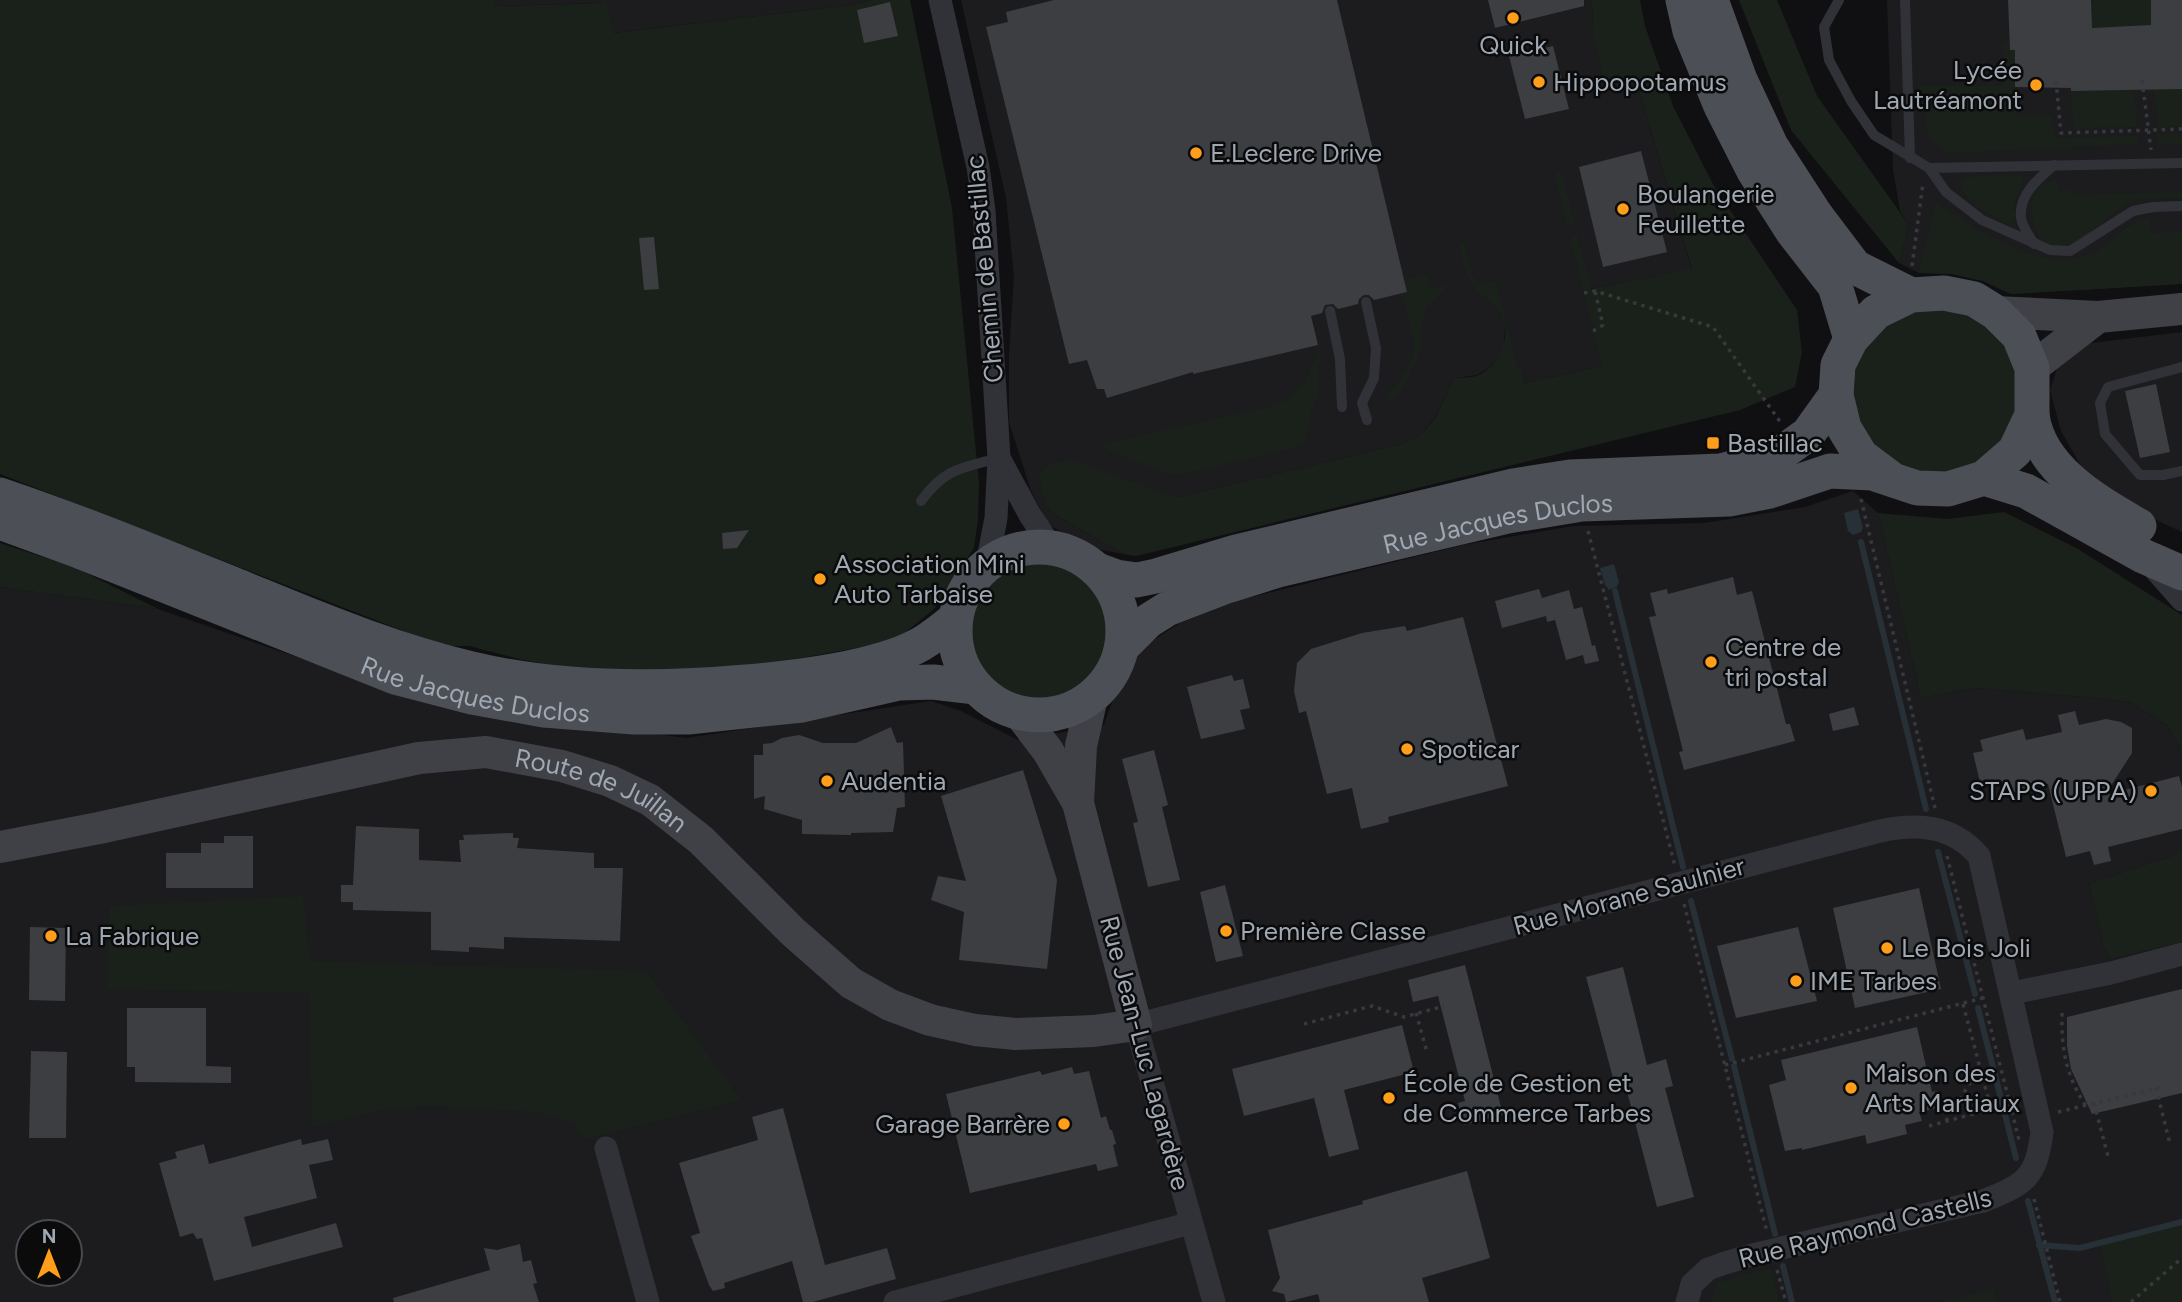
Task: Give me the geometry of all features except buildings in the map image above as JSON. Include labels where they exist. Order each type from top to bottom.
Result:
[{"type":"main road","points":[[1683,0],[1690,31],[1721,106],[1754,171],[1780,212],[1835,286],[1851,339]]},
{"type":"main road","points":[[1711,0],[1740,80],[1771,146],[1815,214],[1855,267],[1911,295]]},
{"type":"main road","points":[[2032,415],[2015,451],[1984,478],[1948,489],[1917,488],[1893,480],[1861,456],[1844,428],[1836,395],[1838,365],[1851,339],[1876,312],[1911,295],[1944,293],[1974,299],[1996,312],[2019,336],[2032,369],[2034,432],[2049,459],[2097,502],[2182,549]]},
{"type":"main road","name":"Rue Jacques Duclos","points":[[1097,569],[1116,577],[1138,580],[1236,552],[1513,486],[1570,477],[1721,471],[1783,452],[1808,434],[1836,395]]},
{"type":"main road","name":"Rue Jacques Duclos","points":[[1122,647],[1148,621],[1167,609],[1227,586],[1278,570],[1508,516],[1582,504],[1729,499],[1770,491],[1830,471],[1860,471],[1893,480]]},
{"type":"main road","points":[[1984,478],[2026,491],[2143,556],[2182,573]]},
{"type":"main road","name":"Rue Jacques Duclos","points":[[0,495],[82,523],[334,625],[393,646],[472,669],[526,678],[630,687],[691,687],[767,681],[838,669],[891,656],[920,644],[955,620]]},
{"type":"main road","name":"Rue Jacques Duclos","points":[[0,522],[394,677],[436,690],[544,710],[622,716],[688,717],[802,705],[899,683],[933,682],[976,687]]},
{"type":"main road","points":[[1029,547],[1052,548],[1076,555],[1097,569],[1120,605],[1124,626],[1122,647],[1116,666],[1092,697],[1069,710],[1057,713],[1018,713],[995,703],[976,687],[962,667],[956,644],[955,620],[961,599],[972,580],[987,565],[1007,553],[1029,547]]},
{"type":"street","name":"Chemin de Bastillac","points":[[940,0],[978,167],[984,211],[999,458],[996,518],[987,565]]},
{"type":"street","points":[[1996,312],[2098,317],[2182,309]]},
{"type":"street","points":[[2032,369],[2098,317]]},
{"type":"street","name":"Chemin de Bastillac","points":[[999,458],[1030,515],[1052,548]]},
{"type":"street","points":[[2143,556],[2182,600]]},
{"type":"street","name":"Rue Jean-Luc Lagardère","points":[[1078,803],[1081,746],[1092,697]]},
{"type":"street","name":"Rue Jean-Luc Lagardère","points":[[1018,713],[1048,751],[1078,803],[1136,1025],[1214,1302]]},
{"type":"street","name":"Route de Juillan","points":[[0,847],[419,758],[486,752],[562,765],[610,781],[650,800],[701,840],[793,932],[851,983],[890,1005],[930,1020],[975,1030],[1016,1034],[1094,1031],[1136,1025]]},
{"type":"street","name":"Rue Morane Saulnier","points":[[1136,1025],[1869,834],[1910,826],[1941,830],[1953,835],[1969,844],[1979,856],[2012,993]]},
{"type":"street","points":[[2012,993],[2111,973],[2182,954]]},
{"type":"street","name":"Rue Raymond Castells","points":[[1687,1302],[1692,1284],[1708,1269],[1752,1255],[1983,1201],[2006,1192],[2029,1177],[2039,1159],[2042,1132],[2012,993]]},
{"type":"street","points":[[606,1148],[648,1302]]},
{"type":"street","points":[[895,1302],[1191,1223]]},
{"type":"lane","points":[[1839,0],[1825,27],[1829,60],[1850,101],[1874,135],[1929,168],[1946,192],[1982,220],[2050,250],[2070,251],[2133,211],[2182,206]]},
{"type":"lane","points":[[1905,0],[1910,158]]},
{"type":"lane","points":[[1929,168],[2182,163]]},
{"type":"lane","points":[[2034,244],[2021,219],[2024,200],[2035,181],[2054,166]]},
{"type":"lane","points":[[1366,302],[1376,348],[1374,378],[1362,403],[1367,420]]},
{"type":"lane","points":[[1330,311],[1340,359],[1342,407]]},
{"type":"lane","points":[[2182,367],[2108,387],[2100,403],[2105,434],[2140,475],[2163,475],[2182,471]]},
{"type":"lane","points":[[922,501],[934,484],[951,471],[999,458]]},
{"type":"path","points":[[2142,80],[2150,163]]},
{"type":"path","points":[[2056,81],[2061,133],[2182,130]]},
{"type":"path","points":[[1911,295],[1912,256],[1920,197],[1929,168]]},
{"type":"path","points":[[1593,331],[1603,325],[1595,291]]},
{"type":"path","points":[[1584,293],[1595,291],[1713,327],[1782,425],[1798,422],[1808,434]]},
{"type":"path","points":[[1725,1065],[1983,998]]},
{"type":"path","points":[[1963,1004],[1992,1109]]},
{"type":"path","points":[[1304,1024],[1372,1006],[1404,1017],[1444,1006]]},
{"type":"path","points":[[1416,1013],[1427,1052]]},
{"type":"path","points":[[2063,1013],[2062,1045],[2066,1070],[2086,1106]]},
{"type":"path","points":[[1946,1121],[1980,1067]]},
{"type":"path","points":[[2039,1117],[2159,1087],[2170,1144]]},
{"type":"path","points":[[2094,1103],[2109,1160]]},
{"type":"path","points":[[1929,1126],[2009,1104]]},
{"type":"path","points":[[2044,1239],[2060,1302]]},
{"type":"path","points":[[2131,1302],[2182,1258]]},
{"type":"shaded area","points":[[0,0],[493,0],[494,6],[606,3],[614,33],[852,5],[872,0],[910,0],[952,208],[979,483],[974,548],[934,609],[901,636],[883,643],[785,661],[693,670],[590,671],[523,660],[469,646],[442,646],[0,474]]},
{"type":"shaded area","points":[[493,0],[872,0],[852,5],[613,33],[605,3],[493,6]]},
{"type":"shaded area","points":[[961,0],[1591,0],[1592,30],[1637,84],[1692,270],[1590,289],[1578,236],[1571,236],[1602,366],[1525,383],[1521,370],[1518,370],[1505,325],[1504,346],[1499,357],[1489,368],[1477,375],[1454,378],[1435,417],[1421,435],[1401,444],[1179,497],[1053,514],[1124,554],[1089,548],[1048,524],[1031,491],[1009,422],[1009,354],[1014,276],[1006,198]]},
{"type":"shaded area","points":[[1591,0],[1640,0],[1645,26],[1673,106],[1714,186],[1797,310],[1802,352],[1795,387],[1740,410],[1136,556],[1124,554],[1053,514],[1041,492],[1040,473],[1047,466],[1059,462],[1073,460],[1179,497],[1401,444],[1421,435],[1435,418],[1454,378],[1474,377],[1485,372],[1498,357],[1505,339],[1504,320],[1500,311],[1472,284],[1464,266],[1459,242],[1463,241],[1470,270],[1478,285],[1496,281],[1518,370],[1521,369],[1525,383],[1602,366],[1570,236],[1578,236],[1591,289],[1692,269],[1637,84],[1603,78],[1592,30]]},
{"type":"shaded area","points":[[1739,0],[1777,0],[1817,96],[1909,225],[1899,263],[1791,130]]},
{"type":"shaded area","name":"Lycée Lautréamont","points":[[1887,0],[2182,0],[2182,284],[2011,294],[1983,281],[1952,274],[1919,273],[1899,263],[1909,225],[1900,211],[1893,170]]},
{"type":"shaded area","points":[[2091,0],[2151,0],[2151,25],[2092,28]]},
{"type":"shaded area","points":[[2004,42],[2009,42],[2010,50],[2031,50],[2015,87],[2017,116],[2052,115],[2054,138],[2138,136],[2139,144],[1951,153],[1941,148],[1929,135],[1925,91],[1920,91],[1920,85],[2003,86]]},
{"type":"shaded area","points":[[2154,89],[2182,89],[2182,126],[2159,127]]},
{"type":"shaded area","points":[[2135,90],[2137,127],[2073,128],[2071,91]]},
{"type":"shaded area","points":[[2182,133],[2182,144],[2158,145],[2158,134]]},
{"type":"shaded area","points":[[1562,172],[1574,224],[1567,225],[1555,174]]},
{"type":"shaded area","points":[[2022,176],[2024,181],[2013,204],[2015,221],[2009,225],[1974,204],[1961,186],[1965,177]]},
{"type":"shaded area","points":[[2058,180],[2058,191],[2072,191],[2074,195],[2182,192],[2182,198],[2148,199],[2129,203],[2085,236],[2066,245],[2055,246],[2046,243],[2039,235],[2034,225],[2032,202],[2045,184]]},
{"type":"shaded area","points":[[1936,203],[2010,246],[2051,258],[2071,259],[2090,254],[2105,246],[2131,225],[2149,218],[2150,233],[2182,232],[2182,284],[2011,294],[1983,281],[1952,274],[1919,273]]},
{"type":"shaded area","points":[[1426,275],[1430,289],[1446,284],[1446,287],[1426,308],[1420,334],[1422,346],[1401,392],[1389,401],[1385,397],[1407,369],[1414,349],[1412,328],[1401,293],[1407,292],[1404,280]]},
{"type":"shaded area","points":[[1936,307],[1968,314],[1995,332],[2013,359],[2020,391],[2013,423],[1995,450],[1968,468],[1936,475],[1904,468],[1877,450],[1859,423],[1852,391],[1859,359],[1877,332],[1904,314]]},
{"type":"shaded area","points":[[2182,332],[2182,532],[2143,514],[2081,466],[2061,431],[2050,390],[2059,362],[2083,344]]},
{"type":"shaded area","points":[[1319,351],[1319,395],[1311,411],[1306,441],[1301,446],[1179,475],[1169,474],[1103,446],[1269,407],[1286,400],[1304,383]]},
{"type":"shaded area","points":[[1853,491],[1878,513],[1921,698],[1975,688],[2132,703],[2168,726],[2182,751],[2182,850],[2172,856],[2089,883],[2104,948],[2111,959],[2182,942],[2182,1234],[2113,1302],[1780,1302],[1771,1269],[1719,1282],[1710,1302],[0,1302],[0,587],[158,609],[429,703],[686,738],[931,701],[961,711],[1018,740],[1104,725],[1117,688],[1141,648],[1180,623],[1240,600],[1463,545],[1573,526],[1704,523],[1805,507]]},
{"type":"shaded area","points":[[1858,509],[1863,528],[1861,532],[1853,535],[1848,531],[1844,513]]},
{"type":"shaded area","points":[[2004,512],[2078,549],[2182,615],[2182,751],[2168,726],[2132,703],[1975,688],[1921,698],[1878,513],[1947,519]]},
{"type":"shaded area","points":[[0,543],[74,567],[158,609],[0,587]]},
{"type":"shaded area","points":[[1038,562],[1065,567],[1088,582],[1103,605],[1108,632],[1103,659],[1088,682],[1065,697],[1038,702],[1011,697],[988,682],[973,659],[968,632],[973,605],[988,582],[1011,567]]},
{"type":"shaded area","points":[[1614,564],[1619,582],[1617,587],[1609,590],[1600,568]]},
{"type":"shaded area","points":[[2182,850],[2182,942],[2111,959],[2104,948],[2089,883],[2172,856]]},
{"type":"shaded area","points":[[303,896],[310,961],[646,971],[741,1100],[585,1139],[573,1122],[538,1112],[428,1106],[379,1110],[312,1127],[309,993],[107,989],[109,906]]},
{"type":"shaded area","points":[[2182,1219],[2182,1302],[2113,1302],[2099,1242]]},
{"type":"shaded area","points":[[1771,1268],[1780,1302],[1710,1302],[1718,1282]]},
{"type":"shaded area","points":[[1994,1289],[1997,1302],[1938,1302]]},
{"type":"waterway","points":[[1861,542],[1926,809]]},
{"type":"waterway","points":[[1615,591],[1683,867]]},
{"type":"waterway","points":[[1938,852],[1975,994]]},
{"type":"waterway","points":[[1691,901],[1732,1059]]},
{"type":"waterway","points":[[1978,1008],[2016,1158]]},
{"type":"waterway","points":[[1734,1066],[1775,1234]]},
{"type":"waterway","points":[[2028,1201],[2055,1302]]},
{"type":"waterway","points":[[2039,1245],[2080,1248],[2182,1222]]},
{"type":"waterway","points":[[1783,1266],[1792,1302]]},
{"type":"place","name":"Quick","points":[[1513,18]]},
{"type":"place","name":"Hippopotamus","points":[[1539,82]]},
{"type":"place","name":"Lycée Lautréamont","points":[[2036,85]]},
{"type":"place","name":"E.Leclerc Drive","points":[[1196,153]]},
{"type":"place","name":"Boulangerie Feuillette","points":[[1623,209]]},
{"type":"place","name":"Bastillac","points":[[1713,443]]},
{"type":"place","name":"Association Mini Auto Tarbaise","points":[[820,579]]},
{"type":"place","name":"Centre de tri postal","points":[[1711,662]]},
{"type":"place","name":"Spoticar","points":[[1407,749]]},
{"type":"place","name":"Audentia","points":[[827,781]]},
{"type":"place","name":"STAPS (UPPA)","points":[[2151,791]]},
{"type":"place","name":"Première Classe","points":[[1226,931]]},
{"type":"place","name":"La Fabrique","points":[[51,936]]},
{"type":"place","name":"Le Bois Joli","points":[[1887,948]]},
{"type":"place","name":"IME Tarbes","points":[[1796,981]]},
{"type":"place","name":"Maison des Arts Martiaux","points":[[1851,1088]]},
{"type":"place","name":"École de Gestion et de Commerce Tarbes","points":[[1389,1098]]},
{"type":"place","name":"Garage Barrère","points":[[1064,1124]]}]
